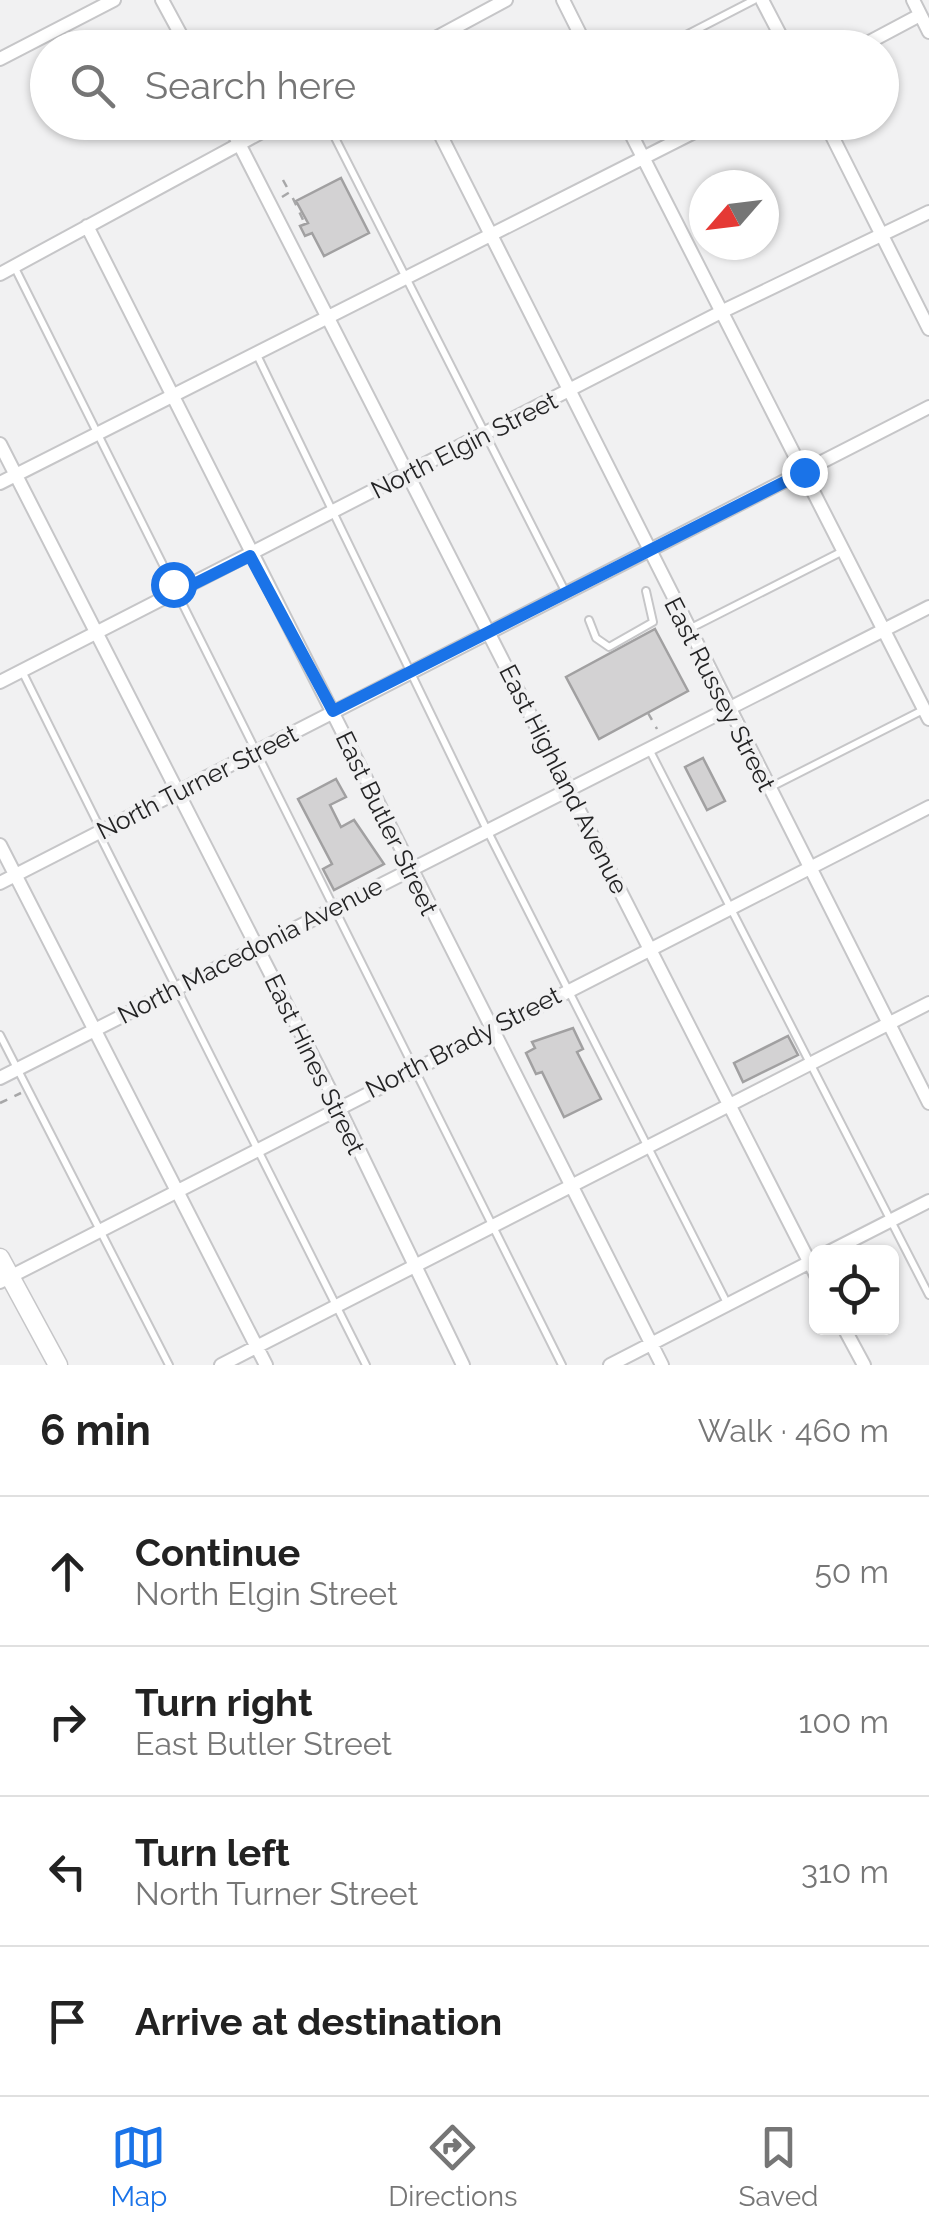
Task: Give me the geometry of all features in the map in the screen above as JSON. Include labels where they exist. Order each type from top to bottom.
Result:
[{"type":"street","points":[[56,30],[114,0]]},
{"type":"street","points":[[162,0],[178,30]]},
{"type":"street","points":[[450,30],[506,0]]},
{"type":"street","points":[[563,0],[578,30]]},
{"type":"street","points":[[762,0],[778,30]]},
{"type":"street","points":[[913,0],[929,32]]},
{"type":"street","points":[[892,30],[920,15]]},
{"type":"street","points":[[0,59],[30,43]]},
{"type":"street","name":"East Highland Avenue","points":[[237,140],[809,1256]]},
{"type":"street","points":[[0,274],[249,140]]},
{"type":"street","name":"East Russey Street","points":[[443,140],[728,711],[929,1102]]},
{"type":"street","points":[[634,140],[927,714]]},
{"type":"street","points":[[0,483],[680,140]]},
{"type":"street","points":[[834,140],[929,329]]},
{"type":"street","name":"North Elgin Street","points":[[0,682],[723,311],[929,212]]},
{"type":"street","name":"East Butler Street","points":[[87,226],[250,556],[333,711],[662,1365]]},
{"type":"street","name":"North Turner Street","points":[[0,883],[929,408]]},
{"type":"street","name":"East Hines Street","points":[[0,444],[257,947],[463,1365]]},
{"type":"street","name":"North Macedonia Avenue","points":[[0,1078],[929,607]]},
{"type":"street","name":"North Brady Street","points":[[5,1280],[336,1106],[929,808]]},
{"type":"street","points":[[0,845],[266,1365]]},
{"type":"street","points":[[221,1365],[929,1003]]},
{"type":"street","points":[[844,1245],[929,1202]]},
{"type":"street","points":[[0,1258],[5,1280],[58,1365]]},
{"type":"street","points":[[610,1365],[809,1267]]},
{"type":"street","points":[[848,1335],[864,1365]]},
{"type":"lane","points":[[696,30],[754,0]]},
{"type":"lane","points":[[336,140],[567,594]]},
{"type":"lane","points":[[14,266],[562,1365]]},
{"type":"lane","points":[[256,354],[487,830],[728,1304]]},
{"type":"lane","points":[[688,629],[843,551]]},
{"type":"lane","points":[[589,620],[596,638],[609,647],[620,642],[653,622],[646,591]]},
{"type":"lane","points":[[22,671],[254,1148],[366,1365]]},
{"type":"lane","points":[[768,788],[927,714]]},
{"type":"lane","points":[[650,751],[929,1296]]},
{"type":"lane","points":[[0,1035],[169,1365]]},
{"type":"path","points":[[282,180],[305,224]]},
{"type":"path","points":[[282,197],[290,192]]},
{"type":"path","points":[[648,713],[657,729]]},
{"type":"path","points":[[0,1103],[20,1093]]},
{"type":"building","points":[[341,178],[369,233],[324,256],[312,233],[305,236],[300,226],[308,223],[296,201]]},
{"type":"building","points":[[655,629],[688,691],[599,739],[566,677]]},
{"type":"building","points":[[703,758],[725,801],[707,810],[685,767]]},
{"type":"building","points":[[336,779],[346,797],[330,805],[341,827],[354,820],[384,864],[334,890],[323,869],[332,864],[298,799]]},
{"type":"building","points":[[573,1028],[583,1049],[577,1052],[601,1099],[564,1117],[542,1072],[536,1074],[526,1053],[535,1048],[532,1042]]},
{"type":"building","points":[[788,1036],[798,1055],[743,1082],[734,1063]]},
{"type":"route","points":[[173,584],[178,592],[250,556],[333,711],[804,472]]}]
